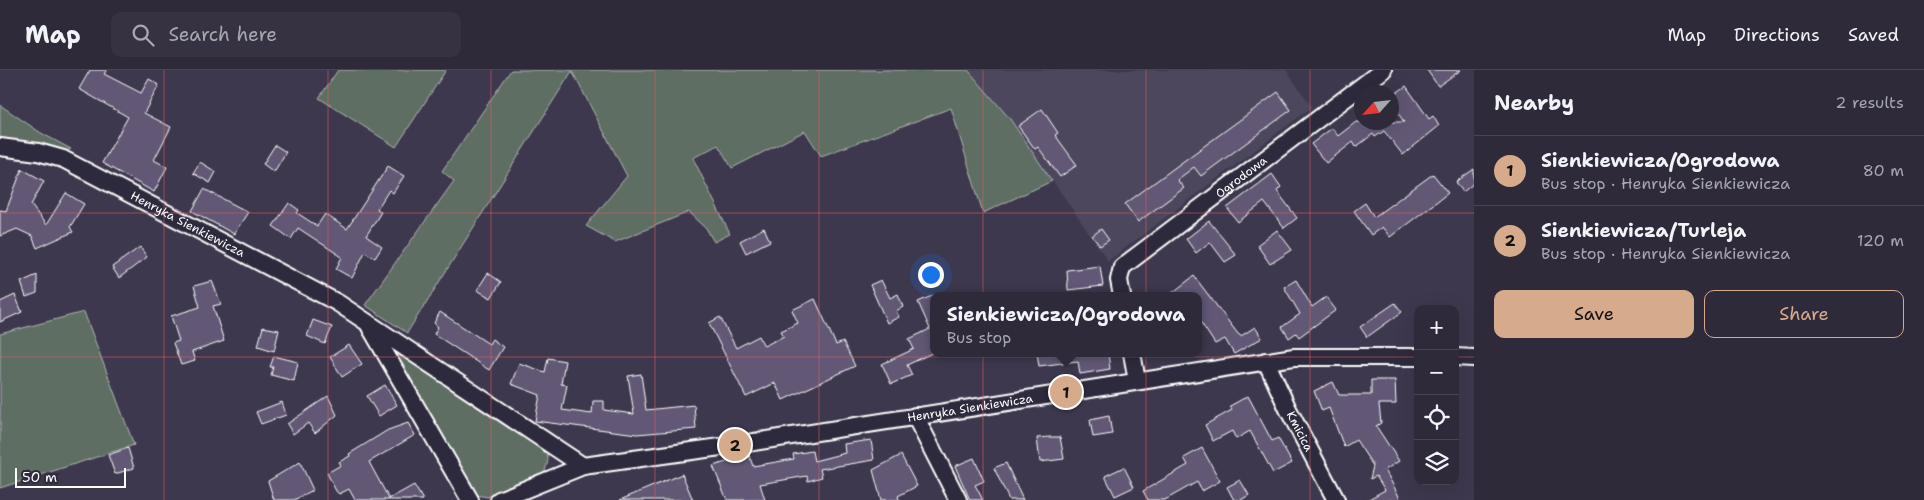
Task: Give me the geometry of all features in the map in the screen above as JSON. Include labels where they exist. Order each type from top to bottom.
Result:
[{"type":"street","name":"Ogrodowa","points":[[1121,292],[1119,280],[1122,267],[1383,70]]},
{"type":"street","name":"Henryka Sienkiewicza","points":[[0,147],[38,152],[63,159],[338,303],[583,466]]},
{"type":"street","name":"Henryka Sienkiewicza","points":[[367,322],[470,500]]},
{"type":"street","name":"Henryka Sienkiewicza","points":[[499,500],[583,466],[1266,361],[1320,356],[1414,357]]},
{"type":"street","points":[[1133,357],[1137,381]]},
{"type":"street","points":[[1459,357],[1474,358]]},
{"type":"street","name":"Kmicica","points":[[1266,361],[1288,409],[1336,500]]},
{"type":"street","points":[[915,416],[958,500]]},
{"type":"shaded area","points":[[968,70],[1286,70],[1312,107],[1108,261],[1010,119]]},
{"type":"green space","points":[[338,70],[446,70],[396,147],[319,98]]},
{"type":"green space","points":[[511,70],[968,70],[1010,119],[1052,181],[983,213],[951,108],[821,156],[805,131],[732,168],[718,145],[693,158],[730,234],[714,242],[706,228],[689,212],[615,242],[586,226],[627,176],[572,71],[407,333],[365,305],[454,181],[442,171]]},
{"type":"green space","points":[[0,105],[41,133],[71,149],[63,152],[0,137]]},
{"type":"green space","points":[[84,312],[134,445],[0,488],[0,334]]},
{"type":"green space","points":[[398,352],[545,449],[548,463],[541,476],[488,497],[476,495],[394,353]]},
{"type":"building","points":[[90,70],[107,70],[104,74],[141,93],[149,79],[159,85],[144,113],[171,127],[154,160],[167,167],[154,192],[102,163],[128,117],[79,89]]},
{"type":"building","points":[[1427,70],[1461,70],[1438,86]]},
{"type":"building","points":[[1406,86],[1429,119],[1433,116],[1439,126],[1403,155],[1384,131],[1375,137],[1373,134],[1356,147],[1353,142],[1326,163],[1311,144],[1332,128],[1338,136],[1354,124],[1354,130],[1399,130],[1399,122],[1404,122],[1399,114],[1399,91]]},
{"type":"building","points":[[1278,92],[1291,110],[1201,176],[1194,167],[1177,180],[1184,188],[1138,222],[1125,204]]},
{"type":"building","points":[[1042,109],[1058,133],[1055,135],[1077,165],[1060,177],[1038,147],[1035,149],[1018,126]]},
{"type":"building","points":[[275,145],[286,152],[274,172],[263,164]]},
{"type":"building","points":[[200,162],[216,172],[210,183],[193,173]]},
{"type":"building","points":[[388,166],[404,176],[393,193],[389,190],[377,209],[381,212],[366,236],[382,247],[375,258],[365,252],[352,278],[336,269],[342,257],[298,228],[291,239],[273,226],[289,203],[299,210],[297,213],[317,226],[325,214],[347,229]]},
{"type":"building","points":[[22,169],[44,181],[31,205],[46,225],[66,193],[84,204],[70,227],[73,232],[37,248],[32,236],[17,229],[0,236],[0,210],[6,211]]},
{"type":"building","points":[[1474,169],[1474,183],[1463,192],[1456,182]]},
{"type":"building","points":[[1272,174],[1281,187],[1277,191],[1297,218],[1284,228],[1264,202],[1238,222],[1227,208]]},
{"type":"building","points":[[1433,174],[1448,193],[1390,237],[1382,227],[1371,235],[1354,211],[1365,203],[1374,217]]},
{"type":"building","points":[[204,189],[248,212],[234,234],[192,211]]},
{"type":"building","points":[[1209,221],[1236,255],[1225,262],[1210,242],[1196,253],[1186,239]]},
{"type":"building","points":[[764,228],[770,241],[746,253],[740,241]]},
{"type":"building","points":[[1101,229],[1109,240],[1100,246],[1092,236]]},
{"type":"building","points":[[1277,230],[1292,250],[1270,264],[1257,245]]},
{"type":"building","points":[[140,247],[147,257],[119,278],[112,267]]},
{"type":"building","points":[[1100,266],[1103,286],[1068,290],[1067,270]]},
{"type":"building","points":[[488,273],[501,282],[491,298],[477,290]]},
{"type":"building","points":[[37,275],[37,293],[26,297],[21,282]]},
{"type":"building","points":[[1194,276],[1238,334],[1241,336],[1255,327],[1262,338],[1234,354],[1225,339],[1215,344],[1202,324],[1202,292],[1173,292]]},
{"type":"building","points":[[881,280],[890,298],[898,294],[903,307],[896,311],[899,317],[887,323],[870,285]]},
{"type":"building","points":[[1296,280],[1312,307],[1326,297],[1336,310],[1299,337],[1296,333],[1289,338],[1282,327],[1300,314],[1284,287]]},
{"type":"building","points":[[212,281],[221,304],[213,306],[224,341],[192,352],[195,361],[181,365],[173,343],[179,341],[171,316],[200,307],[194,286]]},
{"type":"building","points":[[15,295],[22,312],[0,322],[0,302]]},
{"type":"building","points":[[930,297],[930,329],[918,302]]},
{"type":"building","points":[[815,299],[836,345],[843,342],[855,366],[783,400],[775,383],[746,397],[709,323],[720,317],[736,348],[759,336],[764,346],[784,336],[781,331],[798,323],[792,310]]},
{"type":"building","points":[[1395,303],[1402,312],[1367,337],[1360,327]]},
{"type":"building","points":[[440,312],[489,344],[492,339],[503,347],[489,370],[434,334],[438,327],[434,323]]},
{"type":"building","points":[[313,320],[332,327],[325,344],[307,336]]},
{"type":"building","points":[[263,327],[279,330],[274,351],[258,346]]},
{"type":"building","points":[[930,329],[930,354],[907,365],[912,375],[891,384],[882,364],[914,349],[909,339]]},
{"type":"building","points":[[349,345],[362,364],[342,377],[330,357]]},
{"type":"building","points":[[274,356],[298,362],[294,381],[271,375],[273,367],[270,367]]},
{"type":"building","points":[[1038,357],[1108,357],[1110,369],[1080,374],[1078,361],[1039,366]]},
{"type":"building","points":[[548,358],[565,361],[561,384],[567,385],[562,410],[592,414],[593,401],[604,401],[604,410],[634,414],[628,376],[641,374],[646,410],[694,405],[696,429],[637,434],[535,421],[540,395],[511,384],[519,363],[545,372]]},
{"type":"building","points":[[1371,380],[1395,380],[1396,404],[1379,404],[1381,423],[1376,426],[1399,461],[1385,470],[1401,500],[1367,500],[1385,490],[1376,476],[1370,479],[1373,466],[1356,440],[1344,447],[1329,408],[1322,411],[1314,391],[1333,382],[1339,395],[1371,395]]},
{"type":"building","points":[[385,385],[397,405],[379,416],[367,396]]},
{"type":"building","points":[[328,396],[337,415],[315,433],[308,423],[293,434],[287,424]]},
{"type":"building","points":[[1248,396],[1272,441],[1278,438],[1292,463],[1273,473],[1250,431],[1236,439],[1232,431],[1213,441],[1205,425],[1232,410],[1230,406]]},
{"type":"building","points":[[282,402],[286,415],[261,424],[256,412]]},
{"type":"building","points":[[1109,416],[1112,434],[1093,437],[1090,420]]},
{"type":"building","points":[[408,423],[415,435],[369,462],[389,499],[414,485],[423,500],[355,500],[349,489],[339,494],[336,491],[327,473],[341,465],[339,462],[350,456],[349,454],[388,430]]},
{"type":"building","points":[[1060,437],[1064,459],[1040,462],[1037,438]]},
{"type":"building","points":[[871,440],[874,460],[820,469],[822,477],[808,481],[807,476],[760,484],[765,500],[727,500],[713,466],[749,455],[753,466],[794,459],[793,454],[812,451],[814,461],[845,453],[844,444]]},
{"type":"building","points":[[128,448],[134,468],[115,474],[108,455]]},
{"type":"building","points":[[1202,448],[1220,481],[1202,491],[1197,482],[1165,500],[1148,500],[1143,491],[1188,465],[1184,458]]},
{"type":"building","points":[[901,455],[917,486],[898,496],[899,500],[881,500],[873,470]]},
{"type":"building","points":[[974,458],[984,481],[975,485],[983,500],[970,500],[955,466]]},
{"type":"building","points":[[300,462],[313,490],[294,500],[274,500],[268,481]]},
{"type":"building","points":[[1006,463],[1023,500],[1009,500],[994,468]]},
{"type":"building","points":[[1124,467],[1134,487],[1115,496],[1105,476]]},
{"type":"building","points":[[682,474],[693,500],[620,500]]},
{"type":"building","points":[[1240,480],[1249,495],[1241,500],[1234,500],[1227,487]]},
{"type":"place","name":"Sienkiewicza/Ogrodowa","points":[[1066,392]]},
{"type":"place","name":"Sienkiewicza/Turleja","points":[[735,445]]}]
